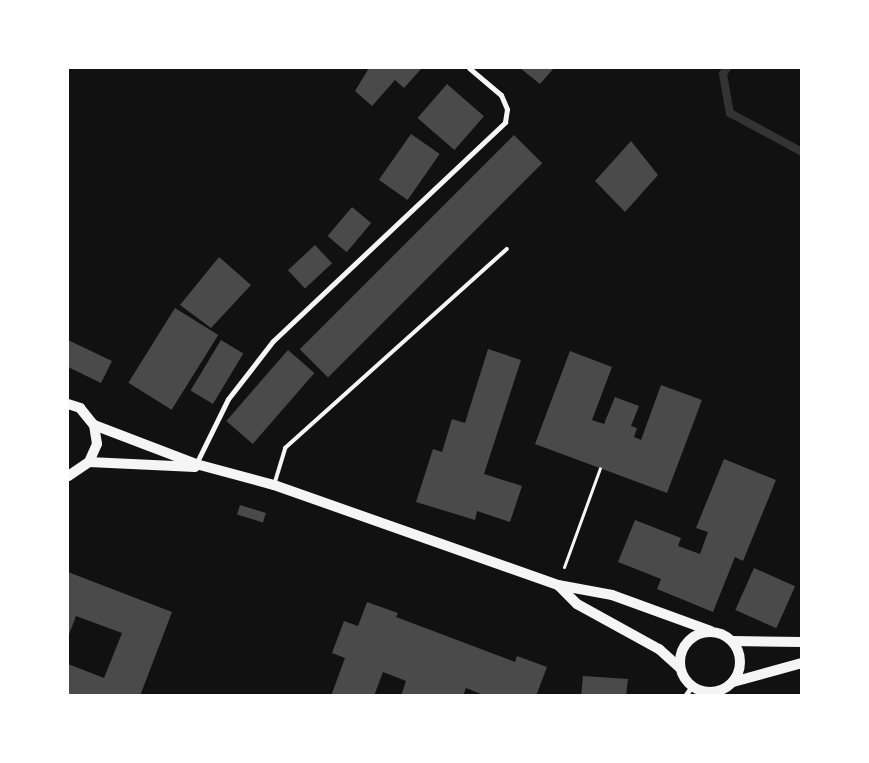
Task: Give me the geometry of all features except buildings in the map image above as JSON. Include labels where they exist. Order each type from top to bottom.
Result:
[{"type":"main road","points":[[68,404],[80,408],[94,425],[196,464],[274,485],[558,584],[612,596],[711,631],[732,641],[802,642]]},
{"type":"main road","points":[[68,476],[89,462],[97,444],[94,425]]},
{"type":"main road","points":[[89,462],[211,468]]},
{"type":"main road","points":[[558,584],[577,604],[659,649],[680,668],[692,686],[714,692],[733,682],[802,663]]},
{"type":"main road","points":[[680,668],[683,647],[691,638],[711,631]]},
{"type":"main road","points":[[732,641],[740,662],[733,682]]},
{"type":"street","points":[[196,464],[228,399],[272,341],[505,122],[507,108],[501,95],[470,68]]},
{"type":"street","points":[[686,696],[692,686]]},
{"type":"lane","points":[[274,485],[285,448],[507,248]]},
{"type":"path","points":[[558,584],[600,468]]},
{"type":"waterway","points":[[727,68],[723,74],[730,113],[802,152]]}]
